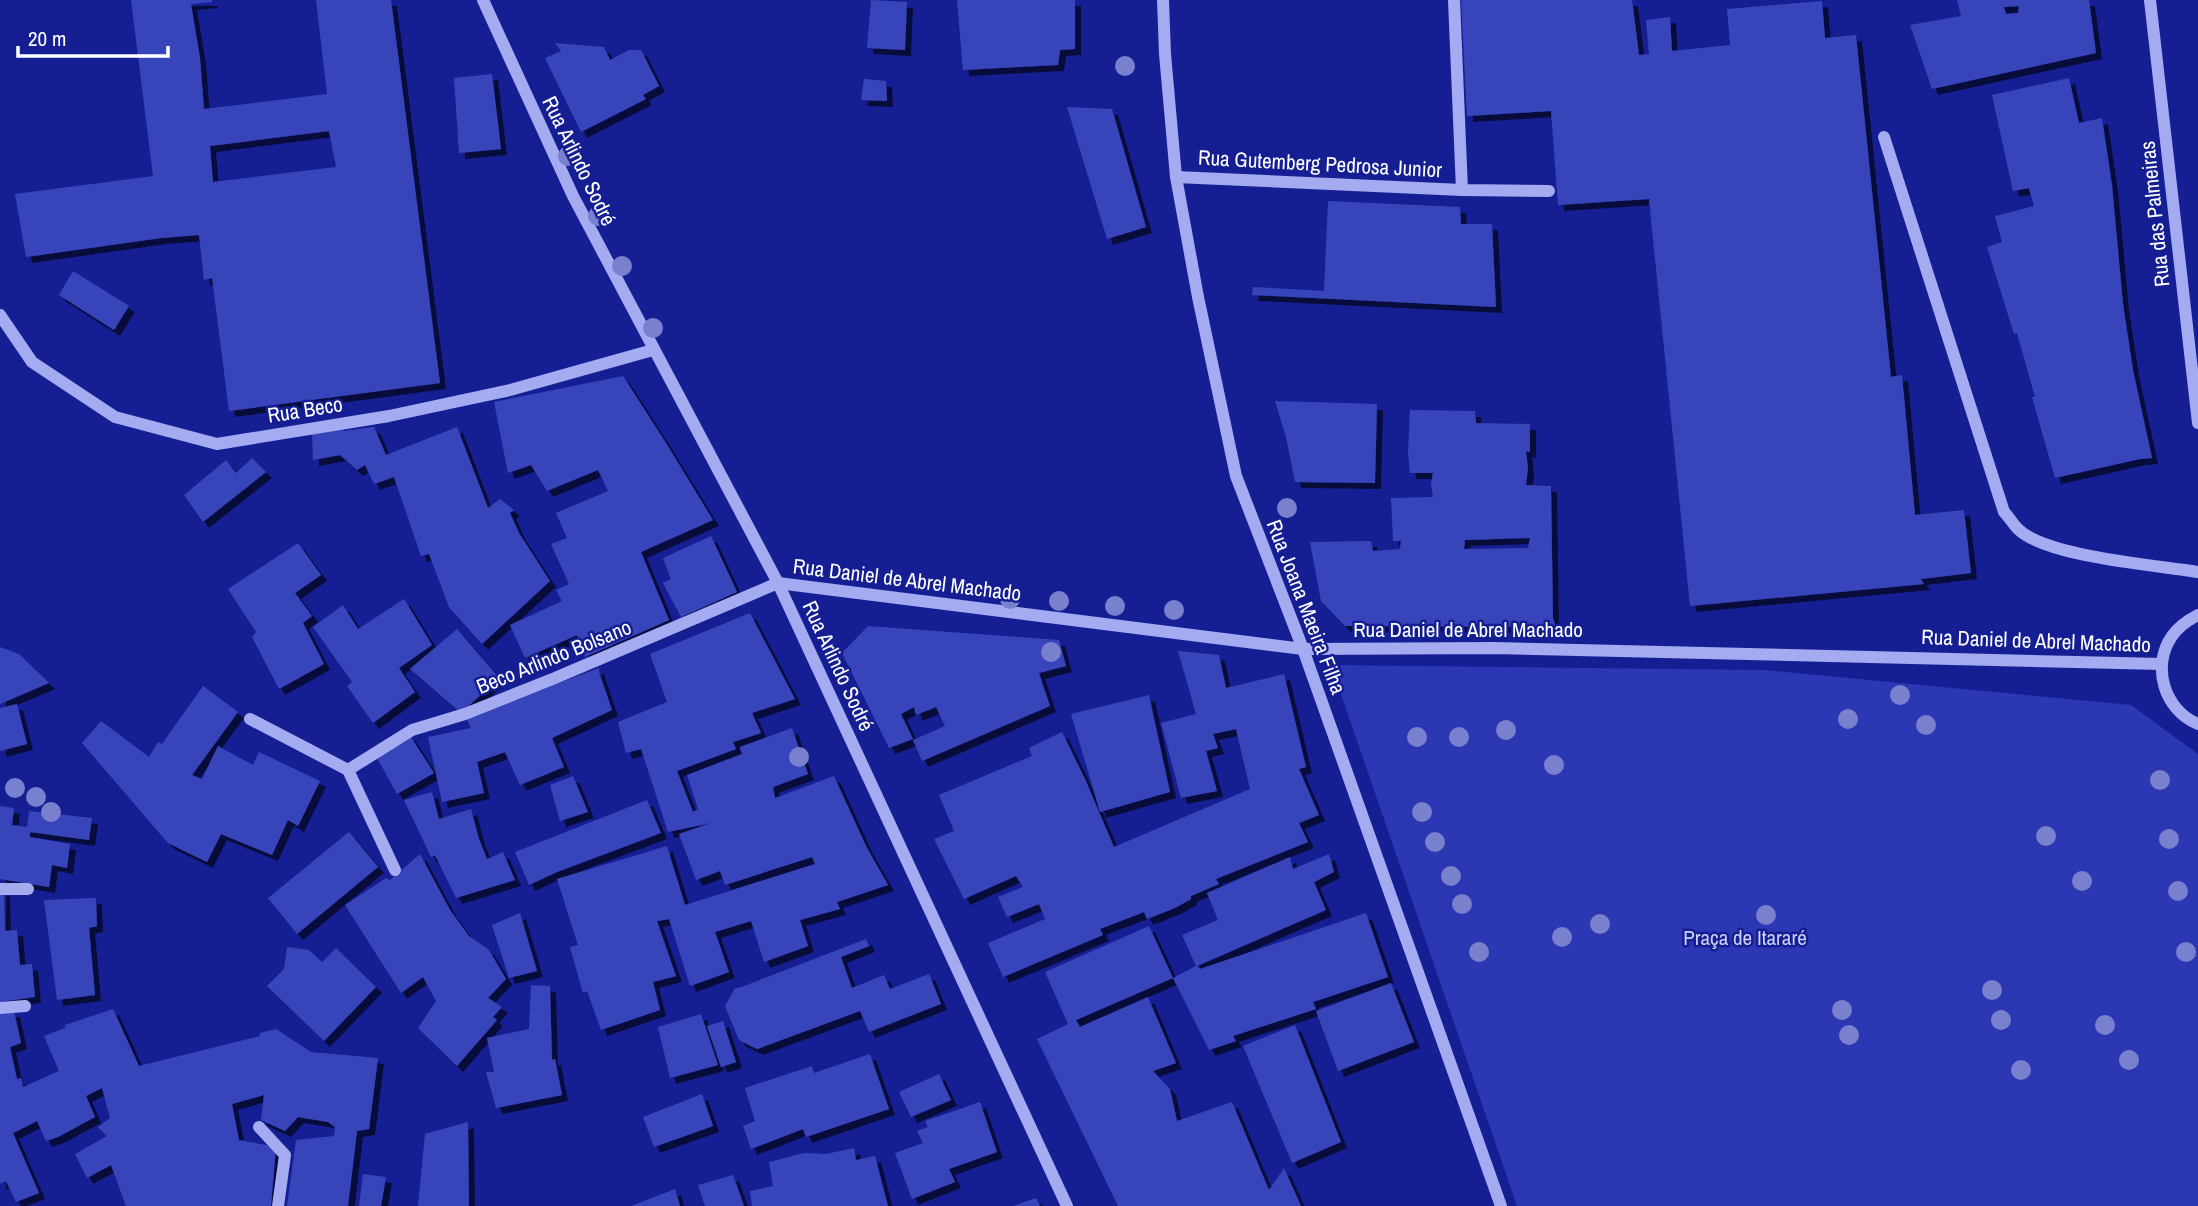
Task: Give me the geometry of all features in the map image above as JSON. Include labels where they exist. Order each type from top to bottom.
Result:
[{"type":"street","name":"Rua Arlindo Sodré","points":[[483,0],[573,195],[653,351],[778,583],[1067,1206]]},
{"type":"street","name":"Rua Joana Maeira Filha","points":[[1163,0],[1176,177],[1236,476],[1303,649],[1501,1206]]},
{"type":"street","name":"Rua Gutemberg Pedrosa Junior","points":[[1454,0],[1462,190]]},
{"type":"street","name":"Rua das Palmeiras","points":[[2150,0],[2195,377],[2198,423]]},
{"type":"street","points":[[1884,137],[2004,512],[2019,531],[2041,543],[2069,553],[2198,572]]},
{"type":"street","name":"Rua Gutemberg Pedrosa Junior","points":[[1176,177],[1462,190],[1549,191]]},
{"type":"street","name":"Rua Beco","points":[[0,315],[32,362],[115,417],[217,444],[389,416],[510,390],[653,351]]},
{"type":"street","name":"Rua Daniel de Abrel Machado","points":[[778,583],[1303,649],[1494,648],[2162,664]]},
{"type":"street","name":"Beco Arlindo Bolsano","points":[[348,770],[412,730],[517,694],[778,583]]},
{"type":"street","points":[[2198,615],[2171,637],[2162,664],[2164,687],[2168,697],[2182,715],[2198,724]]},
{"type":"street","points":[[250,719],[348,770],[395,870]]},
{"type":"street","points":[[0,889],[28,888]]},
{"type":"street","points":[[0,1008],[26,1006]]},
{"type":"street","points":[[259,1126],[285,1155],[278,1206]]},
{"type":"green space","name":"Praça de Itararé","points":[[1331,665],[1764,670],[2131,705],[2198,754],[2198,1206],[1517,1206]]},
{"type":"building","points":[[131,0],[212,0],[191,4],[200,58],[204,109],[327,94],[316,0],[391,0],[440,383],[229,411],[212,278],[204,280],[199,235],[26,257],[15,194],[153,176]],"holes":[[[329,131],[336,167],[213,182],[210,146]]]},
{"type":"building","points":[[871,0],[907,2],[905,50],[867,48]]},
{"type":"building","points":[[957,0],[1075,0],[1075,49],[1060,50],[1058,65],[963,70]]},
{"type":"building","points":[[1461,0],[1632,0],[1639,55],[1649,54],[1646,20],[1670,17],[1672,51],[1730,45],[1727,9],[1822,1],[1825,38],[1856,35],[1891,377],[1902,375],[1915,515],[1964,510],[1971,573],[1921,579],[1924,584],[1690,606],[1649,199],[1558,205],[1551,111],[1467,116]]},
{"type":"building","points":[[1957,0],[2089,0],[2096,53],[1932,89],[1910,25],[1961,16]],"holes":[[[2019,6],[2018,13],[2006,14],[2004,7]]]},
{"type":"building","points":[[555,43],[604,47],[610,60],[629,50],[641,50],[659,86],[643,95],[646,99],[581,132],[545,58],[561,51]]},
{"type":"building","points":[[492,74],[501,149],[459,153],[454,78]]},
{"type":"building","points":[[2069,78],[2079,123],[2102,118],[2112,185],[2123,304],[2133,370],[2152,458],[2055,478],[2017,333],[2014,334],[1987,247],[2002,242],[1995,216],[2034,206],[2029,188],[2013,191],[1992,95]]},
{"type":"building","points":[[864,79],[886,81],[887,101],[861,100]]},
{"type":"building","points":[[1067,107],[1112,109],[1146,227],[1107,239]]},
{"type":"building","points":[[1328,201],[1460,207],[1461,224],[1492,224],[1496,307],[1252,295],[1253,287],[1324,291]]},
{"type":"building","points":[[73,271],[129,306],[114,330],[59,295]]},
{"type":"building","points":[[623,376],[713,520],[641,552],[669,620],[585,657],[577,635],[525,658],[510,625],[562,601],[556,590],[569,584],[551,544],[567,538],[556,513],[608,491],[598,470],[547,491],[531,465],[508,473],[494,402]]},
{"type":"building","points":[[1275,401],[1377,404],[1375,483],[1295,482]]},
{"type":"building","points":[[1410,410],[1475,411],[1476,423],[1530,424],[1530,452],[1526,451],[1526,485],[1551,486],[1553,618],[1556,627],[1345,626],[1321,601],[1310,542],[1371,541],[1373,551],[1400,549],[1401,541],[1393,541],[1391,498],[1433,497],[1433,473],[1410,473]],"holes":[[[1530,538],[1528,548],[1464,549],[1465,540]]]},
{"type":"building","points":[[374,427],[386,455],[457,427],[488,508],[500,499],[514,510],[510,513],[519,533],[550,581],[482,644],[449,607],[429,554],[421,556],[394,477],[374,484],[365,465],[357,470],[340,455],[313,460],[312,432]]},
{"type":"building","points":[[252,458],[266,472],[203,522],[184,495],[226,460],[236,473]]},
{"type":"building","points":[[711,536],[737,592],[681,617],[663,583],[671,579],[663,558]]},
{"type":"building","points":[[298,543],[321,575],[295,593],[312,616],[303,623],[324,664],[279,689],[252,637],[256,632],[228,589]]},
{"type":"building","points":[[404,599],[432,645],[399,668],[415,692],[373,723],[347,686],[352,682],[313,627],[343,605],[358,629]]},
{"type":"building","points":[[750,613],[795,699],[752,713],[761,733],[733,742],[736,749],[677,771],[693,812],[698,809],[687,775],[742,754],[740,747],[792,728],[808,774],[773,787],[775,798],[834,776],[866,846],[888,885],[837,902],[840,909],[800,920],[808,946],[764,962],[751,921],[715,932],[729,972],[690,986],[669,919],[657,921],[676,976],[653,982],[660,1010],[601,1030],[587,991],[583,993],[570,947],[578,945],[557,879],[667,846],[685,905],[815,864],[812,857],[725,885],[720,871],[696,880],[679,834],[711,823],[668,832],[641,749],[626,753],[618,722],[667,702],[650,654]]},
{"type":"building","points":[[868,626],[1059,640],[1066,666],[1039,673],[1050,706],[922,761],[913,740],[945,726],[936,707],[916,715],[914,707],[901,714],[913,739],[889,748],[842,653]]},
{"type":"building","points":[[457,629],[499,678],[461,713],[410,669]]},
{"type":"building","points":[[0,647],[19,654],[49,683],[0,704]]},
{"type":"building","points":[[1178,651],[1219,655],[1226,688],[1284,674],[1306,767],[1299,769],[1319,815],[1299,823],[1308,842],[1216,879],[1219,884],[1191,896],[1191,899],[1175,908],[1147,919],[1144,912],[1100,929],[1103,935],[1003,977],[988,943],[1045,919],[1039,904],[1007,917],[998,897],[1023,887],[1016,876],[964,899],[934,839],[954,831],[939,795],[1032,756],[1029,748],[1062,732],[1114,847],[1250,789],[1236,729],[1213,734],[1218,748],[1206,751],[1217,791],[1181,798],[1161,723],[1196,714]]},
{"type":"building","points":[[599,668],[612,710],[552,738],[564,767],[520,785],[505,752],[477,762],[484,793],[442,802],[428,737],[471,728],[465,715]]},
{"type":"building","points":[[203,686],[238,712],[192,775],[202,779],[218,746],[253,765],[259,752],[320,781],[298,826],[288,820],[272,855],[221,834],[207,862],[168,843],[82,743],[101,721],[149,757],[158,742],[162,744]]},
{"type":"building","points":[[1149,695],[1170,792],[1100,812],[1071,714]]},
{"type":"building","points":[[17,704],[27,744],[0,751],[0,708]]},
{"type":"building","points":[[409,734],[434,773],[397,794],[376,756]]},
{"type":"building","points":[[573,776],[588,812],[560,821],[550,785]]},
{"type":"building","points":[[432,792],[439,819],[471,809],[487,859],[503,852],[515,880],[456,898],[435,855],[431,857],[404,800]]},
{"type":"building","points":[[647,800],[661,833],[529,885],[515,852]]},
{"type":"building","points":[[0,806],[14,808],[12,825],[27,827],[29,811],[92,818],[89,840],[30,832],[30,837],[70,844],[67,868],[52,865],[49,887],[0,879]]},
{"type":"building","points":[[349,832],[378,867],[297,934],[268,898]]},
{"type":"building","points":[[420,854],[450,910],[469,936],[489,950],[506,979],[488,998],[502,1007],[493,1017],[497,1020],[457,1066],[418,1028],[436,1001],[423,977],[401,993],[345,905],[386,878],[390,880]]},
{"type":"building","points":[[1329,854],[1334,872],[1314,882],[1326,910],[1197,966],[1200,969],[1366,913],[1388,977],[1313,1002],[1316,1009],[1233,1036],[1236,1041],[1209,1050],[1173,978],[1196,966],[1182,935],[1218,920],[1207,893],[1290,857],[1293,869]]},
{"type":"building","points":[[4,890],[5,931],[17,930],[20,965],[32,964],[35,997],[0,1002],[0,891]]},
{"type":"building","points":[[96,898],[97,926],[89,928],[95,995],[57,1000],[44,900]]},
{"type":"building","points":[[520,913],[537,971],[509,978],[492,925]]},
{"type":"building","points":[[1149,926],[1173,978],[1076,1020],[1080,1027],[1148,997],[1176,1063],[1153,1071],[1170,1089],[1177,1121],[1232,1102],[1269,1190],[1284,1168],[1301,1206],[1118,1206],[1037,1039],[1068,1024],[1045,972]]},
{"type":"building","points":[[866,939],[869,946],[841,957],[852,988],[884,975],[890,989],[929,974],[941,1004],[869,1032],[860,1011],[757,1049],[739,1040],[725,1006],[735,988]]},
{"type":"building","points":[[287,947],[309,950],[322,962],[336,948],[376,987],[324,1041],[267,986],[284,969]]},
{"type":"building","points":[[1391,983],[1414,1042],[1338,1071],[1316,1011]]},
{"type":"building","points":[[531,985],[550,986],[552,1060],[555,1059],[562,1095],[496,1108],[486,1072],[494,1072],[487,1038],[529,1029]]},
{"type":"building","points":[[113,1009],[139,1066],[260,1036],[260,1033],[276,1029],[311,1052],[378,1058],[369,1129],[357,1131],[348,1206],[287,1206],[296,1140],[334,1136],[335,1127],[328,1122],[298,1117],[285,1131],[261,1120],[264,1095],[232,1104],[239,1140],[276,1147],[271,1206],[126,1206],[111,1165],[87,1178],[75,1154],[107,1136],[98,1127],[110,1118],[102,1088],[86,1096],[95,1117],[58,1137],[46,1141],[37,1121],[13,1133],[39,1193],[16,1202],[6,1181],[0,1184],[0,1013],[14,1011],[21,1043],[10,1047],[17,1079],[21,1078],[23,1087],[59,1071],[44,1036],[65,1028],[65,1025]]},
{"type":"building","points":[[701,1014],[718,1065],[670,1078],[658,1027]]},
{"type":"building","points":[[723,1021],[736,1062],[721,1067],[707,1026]]},
{"type":"building","points":[[1295,1025],[1341,1142],[1292,1163],[1243,1046]]},
{"type":"building","points":[[870,1054],[889,1109],[806,1137],[803,1129],[751,1149],[743,1126],[755,1121],[745,1088],[812,1066],[814,1073]]},
{"type":"building","points":[[939,1074],[951,1100],[911,1117],[899,1092]]},
{"type":"building","points":[[702,1094],[713,1126],[654,1147],[643,1117]]},
{"type":"building","points":[[980,1102],[997,1152],[949,1169],[955,1182],[912,1199],[895,1153],[923,1143],[917,1131],[928,1127],[925,1121]]},
{"type":"building","points":[[468,1122],[469,1206],[418,1206],[425,1134]]},
{"type":"building","points":[[854,1148],[856,1160],[875,1156],[888,1206],[752,1206],[750,1191],[773,1186],[769,1162],[804,1153],[826,1154]]},
{"type":"building","points":[[363,1174],[386,1177],[381,1206],[359,1206]]},
{"type":"building","points":[[733,1175],[744,1206],[705,1206],[698,1185]]},
{"type":"building","points":[[675,1189],[680,1206],[631,1206]]},
{"type":"building","points":[[1036,1198],[1040,1206],[1013,1206]]}]
